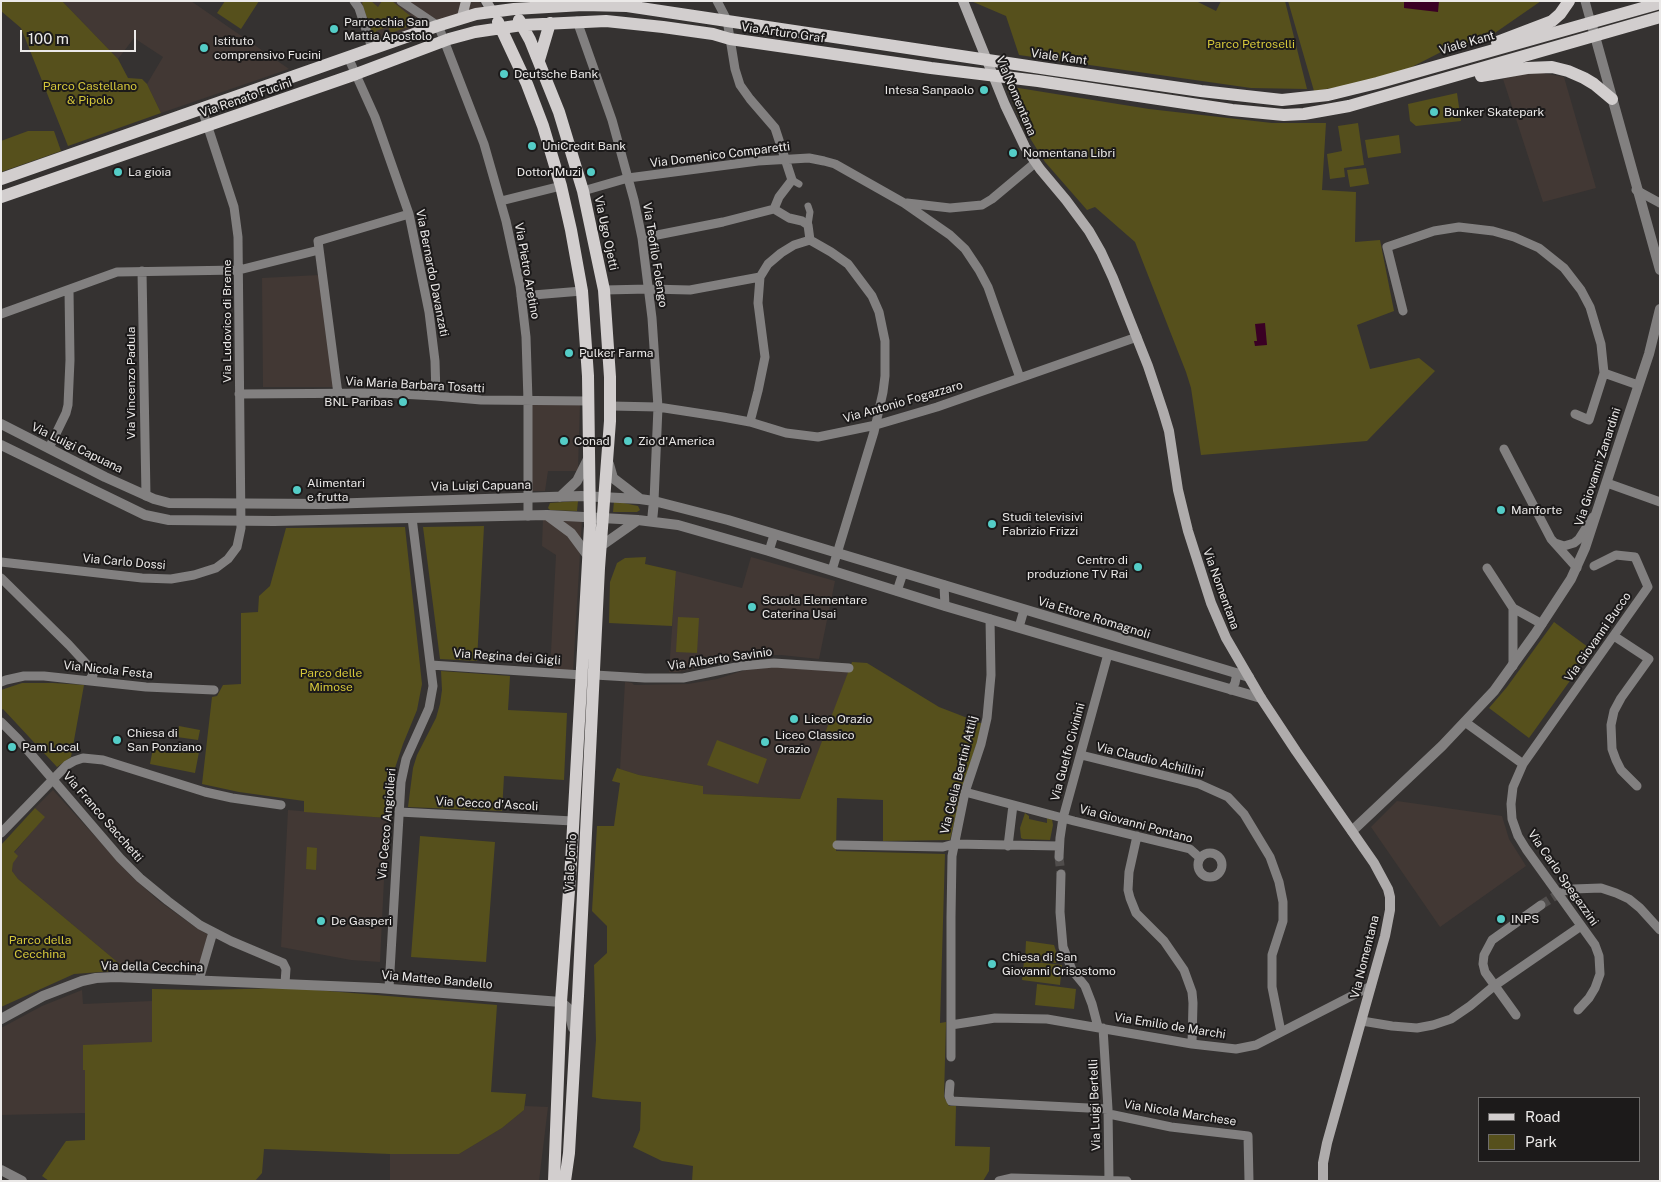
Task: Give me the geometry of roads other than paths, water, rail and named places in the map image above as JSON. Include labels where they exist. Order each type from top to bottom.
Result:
[{"type":"main road","points":[[462,17],[466,1]]},
{"type":"main road","name":"Via Nomentana","points":[[963,1],[1016,130],[1035,163],[1070,204],[1093,237],[1109,268],[1153,378],[1167,424],[1182,511],[1204,582],[1226,638],[1261,698],[1381,876],[1390,897],[1388,923],[1326,1148],[1323,1163],[1323,1181]]},
{"type":"main road","points":[[1465,58],[1500,41],[1549,23],[1560,14],[1569,1]]},
{"type":"main road","name":"Viale Kant","points":[[987,59],[1246,97],[1279,100],[1339,92],[1660,3]]},
{"type":"main road","name":"Via Ugo Ojetti","points":[[511,5],[539,60],[559,112],[583,191],[604,290],[609,345],[610,406],[605,496],[597,517]]},
{"type":"main road","name":"Via Renato Fucini","points":[[1,179],[489,6]]},
{"type":"main road","points":[[489,6],[527,84],[543,126],[561,186],[571,230],[586,325],[590,496],[597,517]]},
{"type":"main road","name":"Via Arturo Graf","points":[[489,6],[627,6],[987,59]]},
{"type":"main road","name":"Viale Kant","points":[[994,76],[1232,110],[1284,115],[1304,114],[1349,106],[1660,17]]},
{"type":"main road","name":"Via Arturo Graf","points":[[500,28],[550,23],[606,21],[713,34],[730,39],[994,76]]},
{"type":"main road","points":[[539,60],[550,23]]},
{"type":"main road","name":"Via Renato Fucini","points":[[1,198],[356,74],[444,41],[475,32],[500,28]]},
{"type":"main road","points":[[1436,82],[1462,80],[1528,68],[1552,67],[1584,78],[1612,99]]},
{"type":"main road","name":"Viale Jonio","points":[[554,1178],[561,1002],[573,821],[601,546],[597,517]]},
{"type":"main road","name":"Viale Jonio","points":[[566,1181],[579,978],[588,675],[588,556],[597,517]]},
{"type":"street","points":[[354,1],[359,8],[372,48]]},
{"type":"street","points":[[401,1],[437,26]]},
{"type":"street","points":[[717,1],[727,20],[735,69],[740,85],[775,128],[784,159],[795,182],[780,197],[774,209]]},
{"type":"street","points":[[1585,1],[1636,190],[1660,270]]},
{"type":"street","points":[[569,6],[565,12],[572,22]]},
{"type":"street","name":"Via Teofilo Folengo","points":[[572,22],[604,96],[634,200],[642,238],[655,348],[658,407],[654,501]]},
{"type":"street","name":"Via Pietro Aretino","points":[[437,26],[484,144],[501,201],[521,296],[526,343],[528,401],[528,516]]},
{"type":"street","points":[[930,68],[934,62],[934,52]]},
{"type":"street","name":"Via Bernardo Davanzati","points":[[348,57],[376,117],[409,214],[429,312],[435,361],[436,396]]},
{"type":"street","name":"Viale Kant","points":[[1232,110],[1252,108],[1252,101],[1246,97]]},
{"type":"street","name":"Viale Kant","points":[[1279,100],[1262,102],[1260,107],[1264,111],[1304,114]]},
{"type":"street","name":"Via Ludovico di Breme","points":[[202,109],[235,214],[238,238],[241,522]]},
{"type":"street","name":"Via Domenico Comparetti","points":[[583,191],[628,178],[784,159],[809,158],[829,162],[904,203],[950,235],[971,258],[988,287],[1020,378]]},
{"type":"street","points":[[904,203],[944,208],[982,205],[992,199],[1035,163]]},
{"type":"street","points":[[501,201],[561,186]]},
{"type":"street","points":[[1636,190],[1660,203]]},
{"type":"street","points":[[808,206],[810,212],[808,225],[810,240]]},
{"type":"street","points":[[642,238],[680,232],[774,209],[789,218],[802,221],[808,225]]},
{"type":"street","points":[[1,314],[117,272],[239,270],[318,246],[409,214]]},
{"type":"street","points":[[1403,311],[1387,246],[1434,231],[1459,227],[1500,233],[1539,248],[1552,257],[1573,278],[1586,298],[1601,344],[1604,373],[1589,420],[1575,414]]},
{"type":"street","points":[[750,422],[765,357],[758,303],[760,277],[768,264],[781,253],[794,245],[810,240],[848,264],[868,289],[880,312],[885,341],[885,376],[876,425],[832,570]]},
{"type":"street","points":[[318,246],[338,394]]},
{"type":"street","name":"Via Vincenzo Padula","points":[[142,271],[146,496]]},
{"type":"street","points":[[604,290],[690,290],[760,277]]},
{"type":"street","points":[[49,448],[68,405],[70,360],[69,290]]},
{"type":"street","points":[[521,296],[582,291]]},
{"type":"street","name":"Via Giovanni Zanardini","points":[[1352,831],[1412,775],[1494,691],[1572,579],[1598,510],[1649,354],[1660,309]]},
{"type":"street","points":[[1649,354],[1660,334]]},
{"type":"street","name":"Via Antonio Fogazzaro","points":[[610,406],[658,407],[750,422],[786,433],[818,437],[876,425],[937,407],[1137,337]]},
{"type":"street","points":[[1604,373],[1638,385]]},
{"type":"street","name":"Via Maria Barbara Tosatti","points":[[240,394],[382,393],[481,400],[589,401]]},
{"type":"street","name":"Via Luigi Capuana","points":[[1,424],[111,480],[146,496],[169,503],[325,504],[548,497],[545,506],[547,515]]},
{"type":"street","points":[[1,445],[145,515],[159,519],[241,522],[547,515],[652,521],[685,527],[832,570],[945,606],[1261,698]]},
{"type":"street","points":[[1504,450],[1553,542],[1577,568]]},
{"type":"street","points":[[560,497],[577,481],[589,456]]},
{"type":"street","points":[[608,457],[613,478],[640,499]]},
{"type":"street","points":[[590,473],[606,474]]},
{"type":"street","points":[[104,495],[111,480]]},
{"type":"street","points":[[1606,483],[1660,502]]},
{"type":"street","name":"Via Ettore Romagnoli","points":[[548,497],[605,496],[640,499],[728,520],[1249,677]]},
{"type":"street","points":[[652,521],[654,501]]},
{"type":"street","points":[[1553,542],[1564,546],[1574,543],[1598,510]]},
{"type":"street","points":[[547,515],[568,530],[588,556]]},
{"type":"street","name":"Via Cecco Angiolieri","points":[[389,988],[401,782],[404,767],[431,703],[432,686],[412,518]]},
{"type":"street","points":[[601,546],[638,520]]},
{"type":"street","name":"Via Carlo Dossi","points":[[1,562],[153,579],[180,578],[211,571],[228,559],[236,550],[239,542],[241,522]]},
{"type":"street","points":[[769,551],[774,535]]},
{"type":"street","name":"Via Giovanni Bucco","points":[[1523,764],[1648,587],[1635,557],[1616,555],[1594,566]]},
{"type":"street","points":[[1487,568],[1513,608],[1542,624]]},
{"type":"street","points":[[898,591],[903,573]]},
{"type":"street","points":[[1,578],[92,670],[93,675],[90,680]]},
{"type":"street","points":[[944,585],[945,606]]},
{"type":"street","points":[[1513,608],[1513,666]]},
{"type":"street","points":[[1019,627],[1024,610]]},
{"type":"street","name":"Via Clelia Bertini Attilj","points":[[951,1057],[950,917],[954,844],[966,792],[987,718],[991,676],[990,619]]},
{"type":"street","points":[[1614,636],[1649,659],[1621,698],[1614,711],[1611,725],[1614,754],[1621,770],[1637,786]]},
{"type":"street","name":"Via Guelfo Civinini","points":[[1059,857],[1063,818],[1108,654]]},
{"type":"street","name":"Via Alberto Savinio","points":[[588,675],[683,678],[741,666],[774,663],[849,668]]},
{"type":"street","name":"Via Regina dei Gigli","points":[[431,665],[588,675]]},
{"type":"street","points":[[1231,690],[1237,673]]},
{"type":"street","name":"Via Nicola Festa","points":[[1,682],[24,676],[44,676],[146,687],[214,690]]},
{"type":"street","name":"Via Franco Sacchetti","points":[[1,722],[130,868],[194,921],[231,941],[283,963],[286,970],[285,983]]},
{"type":"street","points":[[1465,722],[1523,764]]},
{"type":"street","name":"Via Claudio Achillini","points":[[1081,755],[1199,784],[1228,797],[1244,814],[1270,857],[1279,882],[1283,902],[1283,921],[1272,955],[1272,976],[1281,1032]]},
{"type":"street","points":[[1,833],[53,779],[74,761],[83,758],[96,759],[205,792],[281,805]]},
{"type":"street","name":"Via Carlo Spegazzini","points":[[1523,764],[1513,787],[1511,804],[1512,819],[1518,836],[1526,850],[1595,945],[1599,956],[1600,974],[1595,988],[1578,1010]]},
{"type":"street","name":"Via Giovanni Pontano","points":[[966,792],[1190,849],[1200,858]]},
{"type":"street","points":[[1008,846],[1014,805]]},
{"type":"street","name":"Via Cecco d'Ascoli","points":[[399,812],[573,821]]},
{"type":"street","points":[[1137,836],[1129,872],[1128,890],[1130,898],[1136,913],[1164,941],[1184,970],[1192,992],[1192,1044]]},
{"type":"street","points":[[837,844],[943,847],[954,844],[1059,846]]},
{"type":"street","points":[[1061,874],[1060,912],[1063,947],[1072,970],[1084,986],[1100,1028]]},
{"type":"street","points":[[1563,891],[1600,888],[1616,893],[1629,899],[1640,908],[1660,930]]},
{"type":"street","points":[[1516,1016],[1485,972],[1483,964],[1492,940],[1540,906]]},
{"type":"street","points":[[1362,1021],[1411,1028],[1433,1025],[1456,1015],[1494,986],[1581,926]]},
{"type":"street","points":[[200,980],[214,932]]},
{"type":"street","points":[[564,960],[568,976],[579,978]]},
{"type":"street","name":"Via della Cecchina","points":[[1,1019],[44,996],[89,979],[116,977],[312,984]]},
{"type":"street","name":"Via Matteo Bandello","points":[[312,984],[389,988],[561,1002]]},
{"type":"street","name":"Via Emilio de Marchi","points":[[951,1025],[989,1018],[1047,1019],[1236,1050],[1256,1045],[1371,986]]},
{"type":"street","points":[[561,1002],[569,1010],[576,1044]]},
{"type":"street","name":"Via Luigi Bertelli","points":[[1100,1028],[1108,1111],[1109,1181]]},
{"type":"street","name":"Via Nicola Marchese","points":[[950,1084],[949,1096],[951,1101],[1108,1111],[1171,1126],[1248,1136],[1248,1181]]},
{"type":"street","points":[[1,1170],[22,1181]]},
{"type":"street","points":[[999,1181],[1012,1178],[1127,1181]]},
{"type":"tunnel","points":[[1059,857],[1061,874]]},
{"type":"tunnel","points":[[1541,905],[1563,891]]},
{"type":"place","name":"Parrocchia San Mattia Apostolo","points":[[334,29]]},
{"type":"place","name":"Istituto comprensivo Fucini","points":[[204,48]]},
{"type":"place","name":"Deutsche Bank","points":[[504,74]]},
{"type":"place","name":"Intesa Sanpaolo","points":[[984,90]]},
{"type":"place","name":"Bunker Skatepark","points":[[1434,112]]},
{"type":"place","name":"UniCredit Bank","points":[[532,146]]},
{"type":"place","name":"Nomentana Libri","points":[[1013,153]]},
{"type":"place","name":"La gioia","points":[[118,172]]},
{"type":"place","name":"Dottor Muzi","points":[[591,172]]},
{"type":"place","name":"Pulker Farma","points":[[569,353]]},
{"type":"place","name":"BNL Paribas","points":[[403,402]]},
{"type":"place","name":"Conad","points":[[564,441]]},
{"type":"place","name":"Zio d'America","points":[[628,441]]},
{"type":"place","name":"Alimentari e frutta","points":[[297,490]]},
{"type":"place","name":"Manforte","points":[[1501,510]]},
{"type":"place","name":"Studi televisivi Fabrizio Frizzi","points":[[992,524]]},
{"type":"place","name":"Centro di produzione TV Rai","points":[[1138,567]]},
{"type":"place","name":"Scuola Elementare Caterina Usai","points":[[752,607]]},
{"type":"place","name":"Liceo Orazio","points":[[794,719]]},
{"type":"place","name":"Chiesa di San Ponziano","points":[[117,740]]},
{"type":"place","name":"Liceo Classico Orazio","points":[[765,742]]},
{"type":"place","name":"Pam Local","points":[[12,747]]},
{"type":"place","name":"INPS","points":[[1501,919]]},
{"type":"place","name":"De Gasperi","points":[[321,921]]},
{"type":"place","name":"Chiesa di San Giovanni Crisostomo","points":[[992,964]]},
{"type":"park label","name":"Parco Petroselli","points":[[1251,44]]},
{"type":"park label","name":"Parco Castellano & Pipolo","points":[[90,93]]},
{"type":"park label","name":"Parco delle Mimose","points":[[331,680]]},
{"type":"park label","name":"Parco della Cecchina","points":[[40,947]]}]
